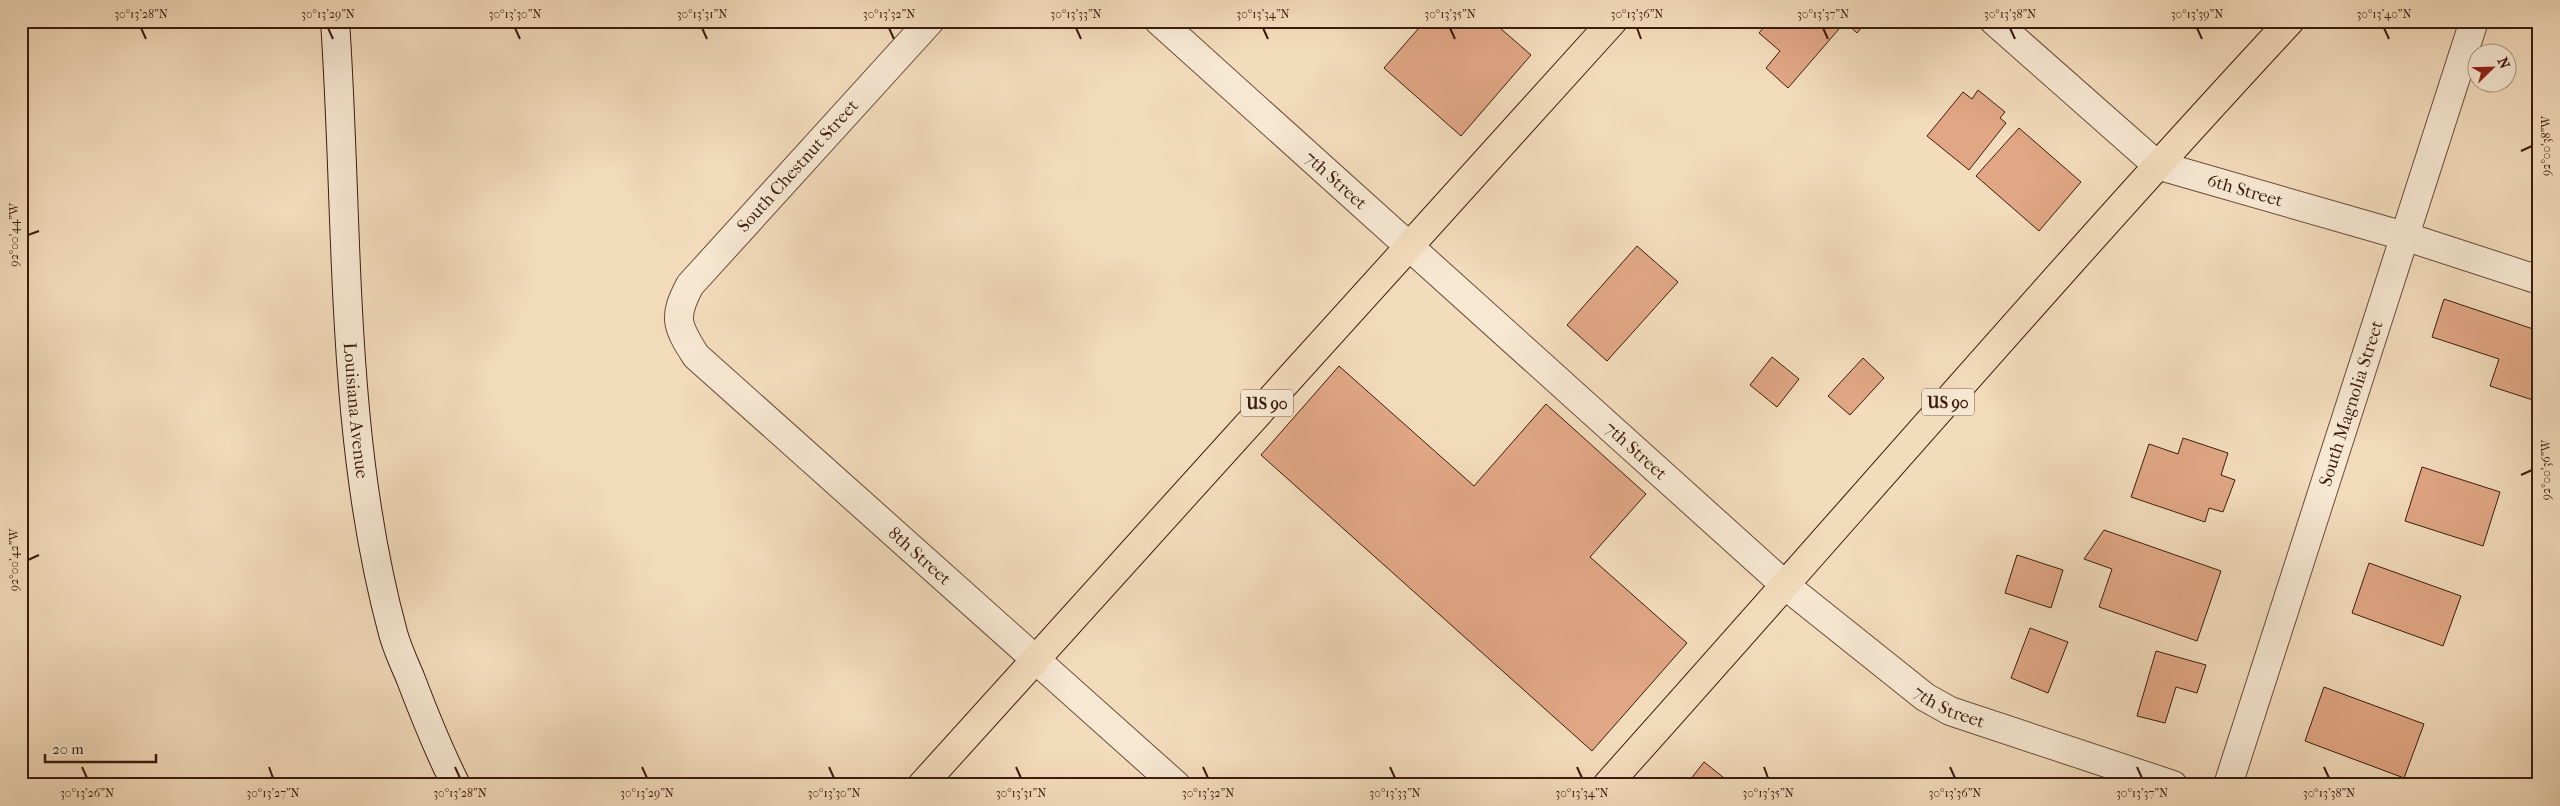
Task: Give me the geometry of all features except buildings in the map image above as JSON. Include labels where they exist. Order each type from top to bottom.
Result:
[{"type":"highway","name":"US 90","points":[[922,785],[1613,21]]},
{"type":"highway","name":"US 90","points":[[1607,785],[1786,586],[2157,165],[2290,21]]},
{"type":"street","name":"Louisiana Avenue","points":[[335,21],[340,93],[346,262],[360,461],[377,564],[394,635],[434,741],[456,785]]},
{"type":"street","name":"South Chestnut Street","points":[[677,318],[679,306],[690,285],[930,21]]},
{"type":"street","name":"7th Street","points":[[1159,21],[1786,586],[1925,697],[1950,711],[2173,785]]},
{"type":"street","name":"6th Street","points":[[1994,21],[2157,165],[2404,236],[2539,280]]},
{"type":"street","name":"South Magnolia Street","points":[[2228,785],[2474,21]]},
{"type":"street","name":"8th Street","points":[[677,318],[682,335],[696,356],[1176,785]]}]
